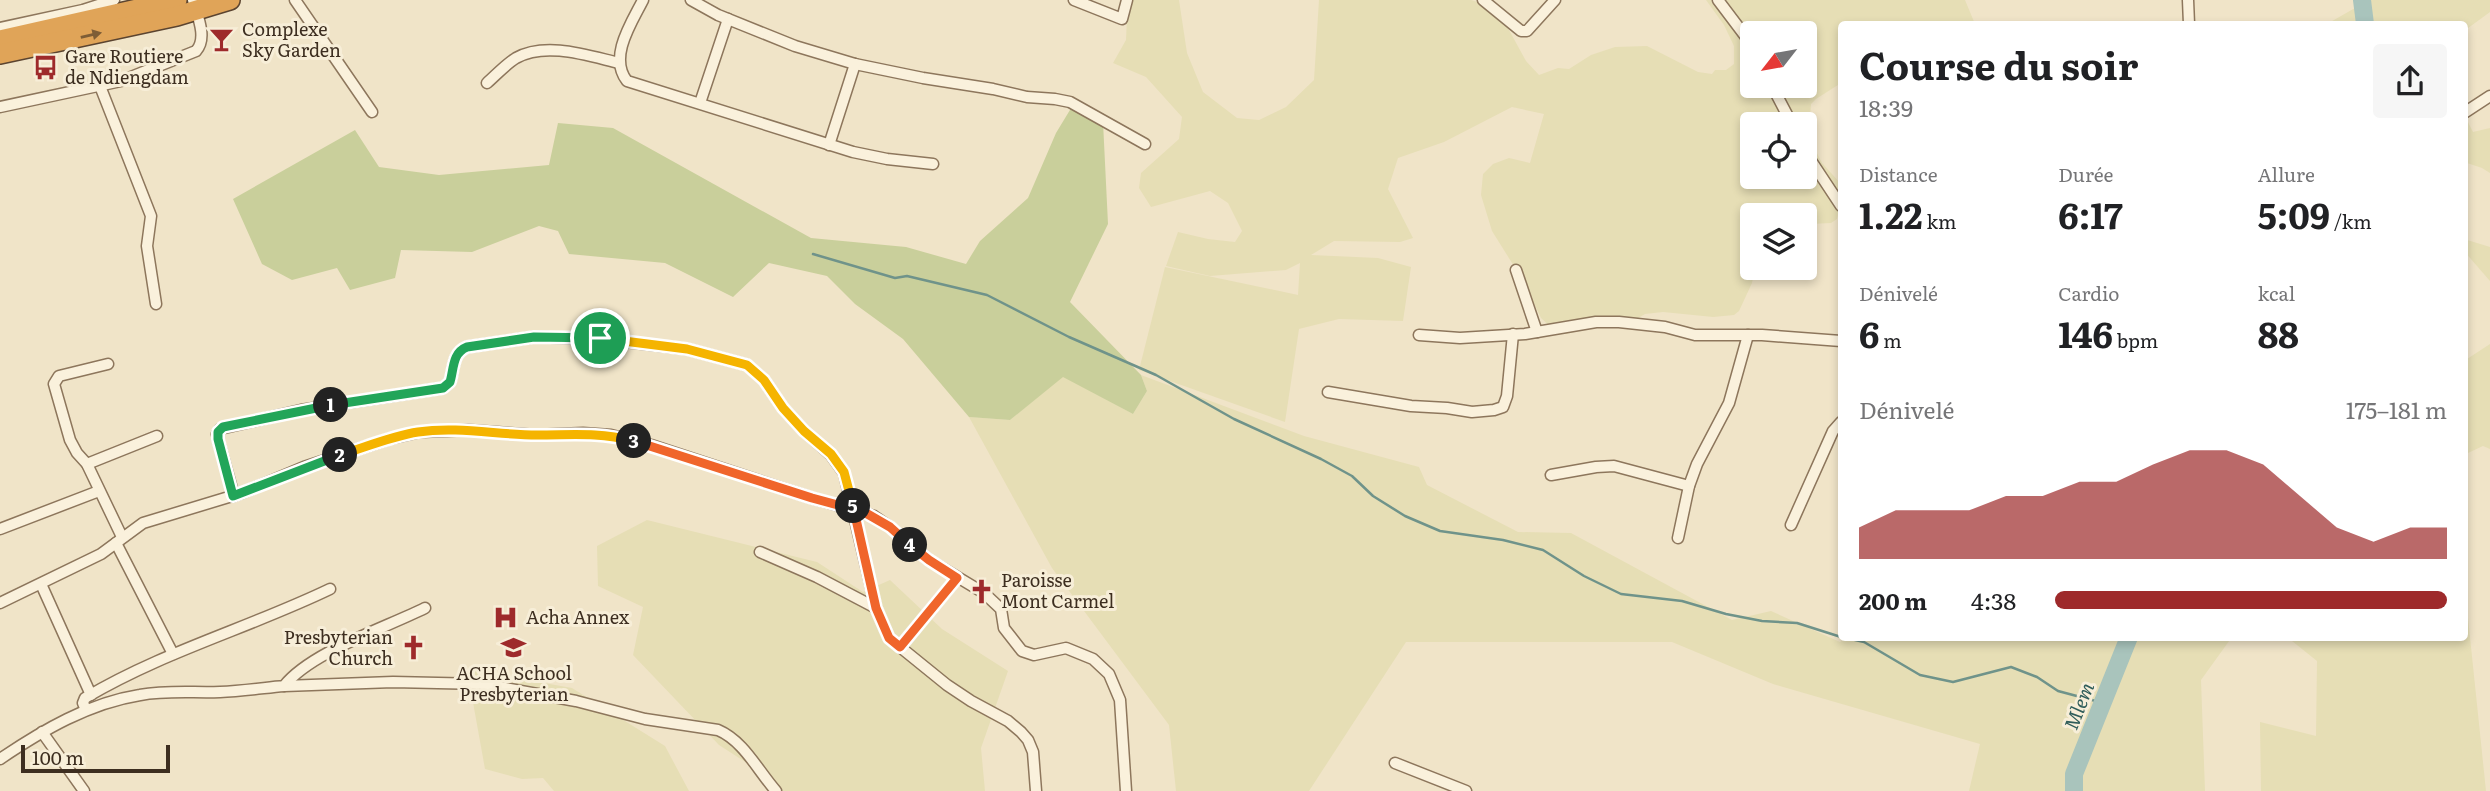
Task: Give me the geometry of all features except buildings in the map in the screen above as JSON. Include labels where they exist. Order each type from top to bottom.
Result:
[{"type":"highway","points":[[0,40],[177,0]]},
{"type":"highway","points":[[0,54],[194,5],[230,0]]},
{"type":"street","points":[[0,28],[83,10],[114,0]]},
{"type":"street","points":[[295,0],[372,112]]},
{"type":"street","points":[[643,0],[626,33],[619,63],[627,81],[829,145],[887,159],[933,164]]},
{"type":"street","points":[[691,0],[728,19],[795,46],[855,64],[1027,97],[1063,100],[1145,144]]},
{"type":"street","points":[[1074,0],[1122,19],[1126,0]]},
{"type":"street","points":[[1483,0],[1521,31],[1527,32],[1555,0]]},
{"type":"street","points":[[1718,0],[1740,29]]},
{"type":"street","points":[[2188,0],[2189,21]]},
{"type":"street","points":[[0,107],[100,86],[143,73],[196,51],[202,37],[194,5]]},
{"type":"street","points":[[700,103],[728,19]]},
{"type":"street","points":[[487,83],[515,58],[529,52],[550,50],[619,63]]},
{"type":"street","points":[[829,145],[855,64]]},
{"type":"street","points":[[100,86],[148,207],[151,223],[147,246],[148,261],[156,304]]},
{"type":"street","points":[[2468,110],[2490,96]]},
{"type":"street","points":[[1817,170],[1838,201]]},
{"type":"street","points":[[1516,270],[1537,332]]},
{"type":"street","points":[[1419,335],[1460,338],[1537,332],[1596,322],[1619,322],[1665,327],[1695,335],[1748,335],[1838,341]]},
{"type":"street","points":[[1328,392],[1411,407],[1472,412],[1494,410],[1503,407],[1507,397],[1513,334]]},
{"type":"street","points":[[1678,538],[1689,486],[1701,456],[1730,403],[1748,335]]},
{"type":"street","points":[[233,496],[217,434],[223,427],[351,401],[443,388],[450,382],[456,355],[460,350],[534,337],[600,338],[687,349],[747,365],[764,380],[783,408],[831,454],[844,472],[876,608],[889,638],[947,685],[1008,721],[1021,732],[1033,752],[1036,786]]},
{"type":"street","points":[[108,364],[59,376],[54,380],[71,440],[77,453],[87,464],[119,540],[173,654]]},
{"type":"street","points":[[1791,525],[1833,431],[1838,425]]},
{"type":"street","points":[[0,603],[94,558],[143,523],[233,496],[304,467],[389,439],[421,432],[468,430],[536,435],[583,432],[611,435],[651,445],[874,516],[929,560],[984,593],[1001,609],[1004,628],[1022,651],[1034,655],[1066,648],[1093,659],[1109,674],[1120,700],[1126,791]]},
{"type":"street","points":[[87,464],[157,436]]},
{"type":"street","points":[[1551,475],[1614,466],[1689,486]]},
{"type":"street","points":[[0,529],[99,491]]},
{"type":"street","points":[[760,552],[817,577],[876,608]]},
{"type":"street","points":[[900,647],[957,578]]},
{"type":"street","points":[[41,584],[91,695]]},
{"type":"street","points":[[86,710],[83,700],[173,654],[330,589]]},
{"type":"street","points":[[285,686],[296,674],[339,648],[425,608]]},
{"type":"street","points":[[0,759],[42,732],[86,710],[107,702],[157,692],[220,692],[285,686],[393,682],[483,684],[729,734],[776,791]]},
{"type":"street","points":[[42,732],[84,791]]},
{"type":"street","points":[[1395,763],[1466,791]]},
{"type":"shaded area","points":[[1132,0],[1179,0],[1187,53],[1203,92],[1237,118],[1259,120],[1286,107],[1314,80],[1319,0],[1471,0],[1491,6],[1509,30],[1526,61],[1539,75],[1558,68],[1569,69],[1591,55],[1615,47],[1647,46],[1698,72],[1712,74],[1715,70],[1726,70],[1734,64],[1734,46],[1724,25],[1706,0],[1965,0],[1974,21],[1838,21],[1838,85],[1816,99],[1811,104],[1810,112],[1740,112],[1740,189],[1817,189],[1817,153],[1838,181],[1838,215],[1831,223],[1817,224],[1817,203],[1740,203],[1740,280],[1753,280],[1739,311],[1734,315],[1713,317],[1663,312],[1645,314],[1626,325],[1595,327],[1566,334],[1552,328],[1541,318],[1522,279],[1492,231],[1481,195],[1483,174],[1493,164],[1509,158],[1530,163],[1544,114],[1512,107],[1444,142],[1398,158],[1388,189],[1413,238],[1400,242],[1334,241],[1311,255],[1378,258],[1411,267],[1403,321],[1339,319],[1299,329],[1285,422],[1139,370],[1165,267],[1298,295],[1300,263],[1286,270],[1210,276],[1166,266],[1178,232],[1235,242],[1242,231],[1228,203],[1210,191],[1151,207],[1139,188],[1141,173],[1179,139],[1182,117],[1146,77],[1113,63],[1126,40],[1127,17]]},
{"type":"shaded area","points":[[2354,0],[2490,0],[2490,12],[2468,28],[2468,21],[2332,21],[2355,8]]},
{"type":"shaded area","points":[[2468,122],[2473,132],[2490,128],[2490,173],[2468,163]]},
{"type":"shaded area","points":[[2468,240],[2490,247],[2490,281],[2468,256]]},
{"type":"shaded area","points":[[2490,344],[2490,449],[2483,446],[2468,453],[2468,358]]},
{"type":"shaded area","points":[[1141,375],[1304,436],[1419,467],[1427,485],[1518,532],[1571,533],[1732,620],[1771,611],[1840,642],[2229,641],[2201,680],[2205,791],[1969,791],[1980,744],[1773,684],[1672,642],[1406,642],[1309,791],[1176,791],[1169,725],[1052,568],[969,417],[1010,420],[1063,376],[1133,414],[1147,391]]},
{"type":"shaded area","points":[[647,520],[817,562],[863,592],[890,580],[942,629],[1008,671],[981,748],[985,791],[774,791],[750,765],[719,745],[633,655],[643,607],[598,586],[597,546]]},
{"type":"shaded area","points":[[2468,618],[2486,791],[2261,791],[2260,722],[2316,736],[2317,661],[2292,641],[2468,641]]},
{"type":"shaded area","points":[[467,669],[572,688],[665,746],[689,791],[554,791],[543,778],[522,779],[485,769]]},
{"type":"green space","points":[[1073,105],[1103,122],[1108,224],[1070,302],[1141,375],[1147,391],[1133,414],[1063,377],[1010,420],[969,417],[903,339],[855,304],[827,276],[769,263],[733,297],[665,263],[569,254],[558,231],[539,226],[472,252],[401,250],[395,278],[350,290],[337,268],[292,280],[262,264],[233,199],[355,130],[379,167],[439,175],[549,165],[558,123],[613,128],[811,238],[906,247],[966,264],[980,241],[1028,198],[1056,133]]},
{"type":"waterway","name":"Mlem","points":[[2362,0],[2365,21]]},
{"type":"waterway","points":[[813,254],[895,278],[907,276],[987,295],[1069,337],[1156,375],[1234,419],[1321,459],[1352,476],[1373,496],[1405,516],[1440,531],[1503,540],[1543,550],[1584,576],[1621,594],[1682,601],[1762,621],[1797,623],[1838,636]]},
{"type":"waterway","points":[[1860,641],[1920,675],[1953,682],[2011,667],[2037,677],[2058,691],[2103,703]]},
{"type":"waterway","name":"Mlem","points":[[2074,791],[2074,774],[2127,641]]},
{"type":"place","name":"Complexe Sky Garden","points":[[222,40]]},
{"type":"place","name":"Gare Routiere de Ndiengdam","points":[[45,67]]},
{"type":"place","name":"Paroisse Mont Carmel","points":[[981,591]]},
{"type":"place","name":"Acha Annex","points":[[506,618]]},
{"type":"place","name":"ACHA School Presbyterian","points":[[514,647]]},
{"type":"place","name":"Presbyterian Church","points":[[413,648]]},
{"type":"route","points":[[600,338],[534,337],[467,347],[456,355],[450,382],[443,388],[351,401],[223,427],[217,434],[233,496],[304,467],[408,434],[468,430],[536,435],[583,432],[611,435],[651,445],[812,498],[855,511],[864,512],[890,527],[929,560],[957,578],[900,647],[889,638],[876,608],[855,511],[844,472],[831,454],[783,408],[764,380],[747,365],[723,357],[687,349],[600,338]]}]
